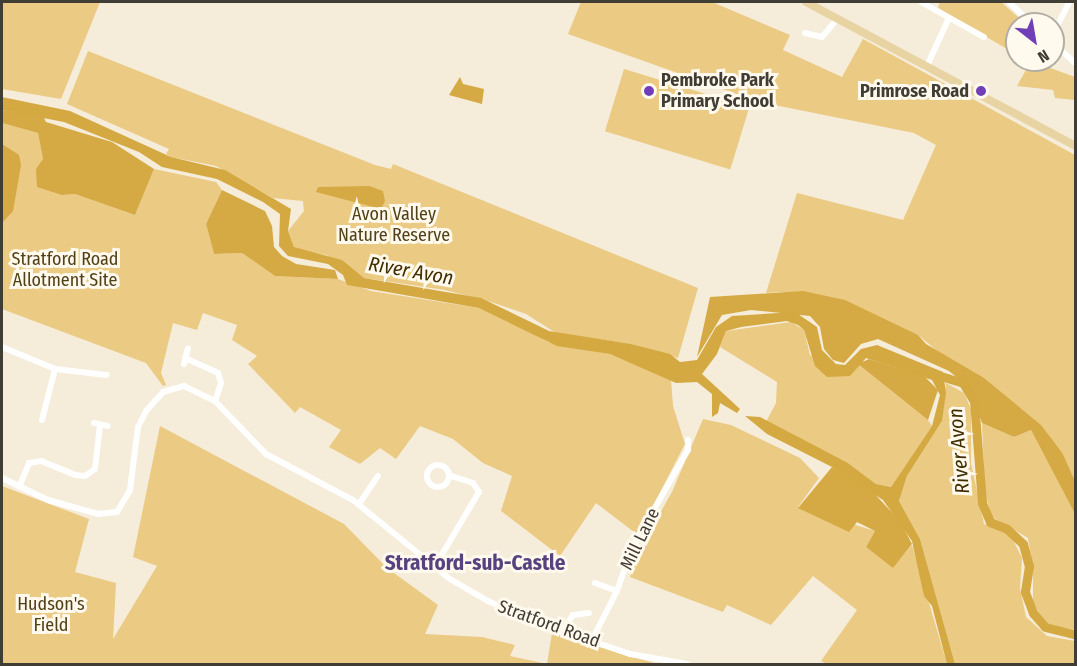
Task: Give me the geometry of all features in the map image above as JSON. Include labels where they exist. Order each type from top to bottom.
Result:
[{"type":"main road","points":[[806,2],[1076,146]]},
{"type":"street","points":[[921,2],[984,37]]},
{"type":"street","points":[[927,68],[949,18]]},
{"type":"street","points":[[805,33],[822,37],[837,19]]},
{"type":"street","points":[[2,347],[55,369],[107,375]]},
{"type":"street","points":[[188,348],[184,361],[218,373],[221,382],[215,400]]},
{"type":"street","points":[[42,420],[55,369]]},
{"type":"street","name":"Stratford Road","points":[[2,478],[19,487],[98,514],[117,512],[127,502],[138,427],[151,402],[163,392],[184,386],[215,400],[266,454],[359,504],[434,568],[488,601],[562,632],[592,639],[630,654],[687,664]]},
{"type":"street","points":[[19,487],[29,464],[41,461],[75,475],[86,476],[95,469],[101,424]]},
{"type":"street","name":"Mill Lane","points":[[592,639],[617,591],[632,548],[688,450],[688,440]]},
{"type":"street","points":[[434,568],[479,492],[473,483],[449,475]]},
{"type":"street","points":[[359,504],[378,476]]},
{"type":"street","points":[[596,583],[617,591]]},
{"type":"street","points":[[562,632],[573,615],[589,613]]},
{"type":"green space","points":[[2,2],[100,2],[61,99],[2,89]]},
{"type":"green space","points":[[581,2],[712,2],[790,35],[783,50],[842,77],[863,39],[1075,155],[1075,481],[1063,454],[918,335],[783,292],[766,293],[797,193],[903,220],[936,145],[914,133],[759,102],[568,34]]},
{"type":"green space","points":[[940,2],[1001,2],[1012,12],[1005,12],[1005,48],[938,8]]},
{"type":"green space","name":"Avon Valley Nature Reserve","points":[[88,51],[375,165],[391,169],[393,164],[698,288],[678,358],[631,344],[556,333],[526,314],[445,290],[364,278],[326,255],[294,247],[288,231],[304,211],[303,201],[273,198],[216,166],[171,157],[166,154],[169,149],[67,104]]},
{"type":"green space","points":[[624,69],[749,107],[730,169],[605,131]]},
{"type":"green space","points":[[1025,72],[1061,72],[1075,77],[1075,100],[1055,98],[1053,90],[1017,86]]},
{"type":"green space","name":"Stratford Road Allotment Site","points":[[2,123],[38,133],[43,159],[62,195],[75,194],[135,215],[154,169],[216,182],[222,190],[206,224],[214,254],[242,253],[275,276],[338,279],[371,291],[479,308],[510,320],[548,342],[610,354],[671,379],[673,406],[685,444],[638,535],[596,503],[560,556],[501,511],[512,476],[483,463],[453,439],[420,426],[396,459],[380,448],[360,464],[329,447],[341,430],[300,407],[295,413],[248,364],[257,356],[232,340],[237,325],[203,313],[197,330],[173,323],[161,373],[166,385],[163,386],[146,363],[2,309]]},
{"type":"green space","points":[[791,322],[804,330],[810,355],[850,376],[858,364],[928,420],[932,426],[891,487],[876,484],[848,463],[766,422],[776,403],[777,382],[720,347],[726,331]]},
{"type":"green space","points":[[946,383],[964,393],[971,409],[971,463],[984,524],[1011,536],[1022,558],[1020,588],[1026,617],[1047,636],[1075,641],[1075,664],[955,664],[920,539],[899,501],[907,476],[942,421]]},
{"type":"green space","points":[[703,419],[731,425],[800,458],[819,478],[798,507],[875,531],[866,547],[893,567],[912,545],[947,664],[827,664],[821,661],[857,610],[813,576],[771,625],[727,605],[723,612],[630,577],[636,555],[672,492]]},
{"type":"green space","points":[[982,423],[1014,437],[1031,430],[1075,514],[1075,630],[1045,624],[1033,602],[1033,569],[1028,538],[992,517],[985,493]]},
{"type":"green space","name":"Hudson's Field","points":[[160,426],[344,524],[387,568],[438,605],[425,634],[482,637],[515,645],[510,656],[547,664],[2,664],[2,486],[89,519],[75,572],[116,583],[113,639],[157,566],[133,557]]},
{"type":"green space","points":[[552,633],[657,664],[547,664]]},
{"type":"shaded area","points":[[460,77],[463,84],[484,89],[482,104],[449,95]]},
{"type":"shaded area","points":[[2,97],[70,111],[171,157],[225,170],[291,209],[288,231],[294,247],[342,260],[364,278],[481,298],[549,331],[631,344],[670,354],[680,362],[697,360],[716,327],[732,316],[795,312],[817,327],[822,350],[836,364],[845,365],[861,349],[877,345],[943,372],[946,393],[942,421],[907,476],[899,501],[920,539],[955,664],[947,664],[932,606],[924,596],[912,541],[883,500],[832,467],[767,434],[745,416],[760,417],[848,463],[876,484],[891,487],[932,426],[940,395],[932,380],[866,358],[850,376],[827,377],[815,366],[804,330],[798,325],[787,321],[741,327],[726,331],[717,354],[702,374],[740,409],[737,413],[720,403],[718,413],[712,417],[712,394],[697,382],[676,383],[610,354],[557,346],[479,308],[347,285],[343,275],[328,264],[288,256],[279,246],[280,214],[263,202],[217,179],[162,167],[139,152],[64,122],[2,110]]},
{"type":"shaded area","points":[[2,110],[43,116],[46,122],[112,142],[154,169],[135,215],[75,194],[62,195],[37,187],[36,169],[43,159],[38,133],[2,123]]},
{"type":"shaded area","points":[[2,144],[19,155],[21,165],[13,211],[2,223]]},
{"type":"shaded area","points":[[369,186],[383,191],[385,201],[381,209],[316,192],[318,187]]},
{"type":"shaded area","points":[[222,190],[265,211],[272,226],[274,247],[282,256],[296,264],[335,270],[338,279],[275,276],[242,253],[214,254],[206,224]]},
{"type":"shaded area","points":[[803,291],[845,300],[918,335],[926,344],[984,378],[1041,425],[1063,454],[1075,481],[1075,514],[1031,430],[1014,437],[982,423],[970,388],[949,371],[878,339],[861,344],[844,363],[833,360],[824,349],[820,327],[810,316],[751,310],[722,315],[697,357],[710,297]]},
{"type":"shaded area","points":[[869,359],[925,377],[938,390],[928,420],[858,364]]},
{"type":"shaded area","points":[[832,467],[869,488],[900,521],[912,544],[893,568],[866,547],[875,531],[857,522],[849,532],[798,508]]},
{"type":"waterway","name":"River Avon","points":[[934,374],[963,383],[974,401],[982,503],[990,522],[1007,529],[1023,544],[1029,566],[1025,592],[1033,613],[1045,627],[1076,635]]},
{"type":"place","name":"Pembroke Park Primary School","points":[[649,91]]},
{"type":"place","name":"Primrose Road","points":[[981,91]]},
{"type":"district","name":"Stratford-sub-Castle","points":[[475,563]]}]
